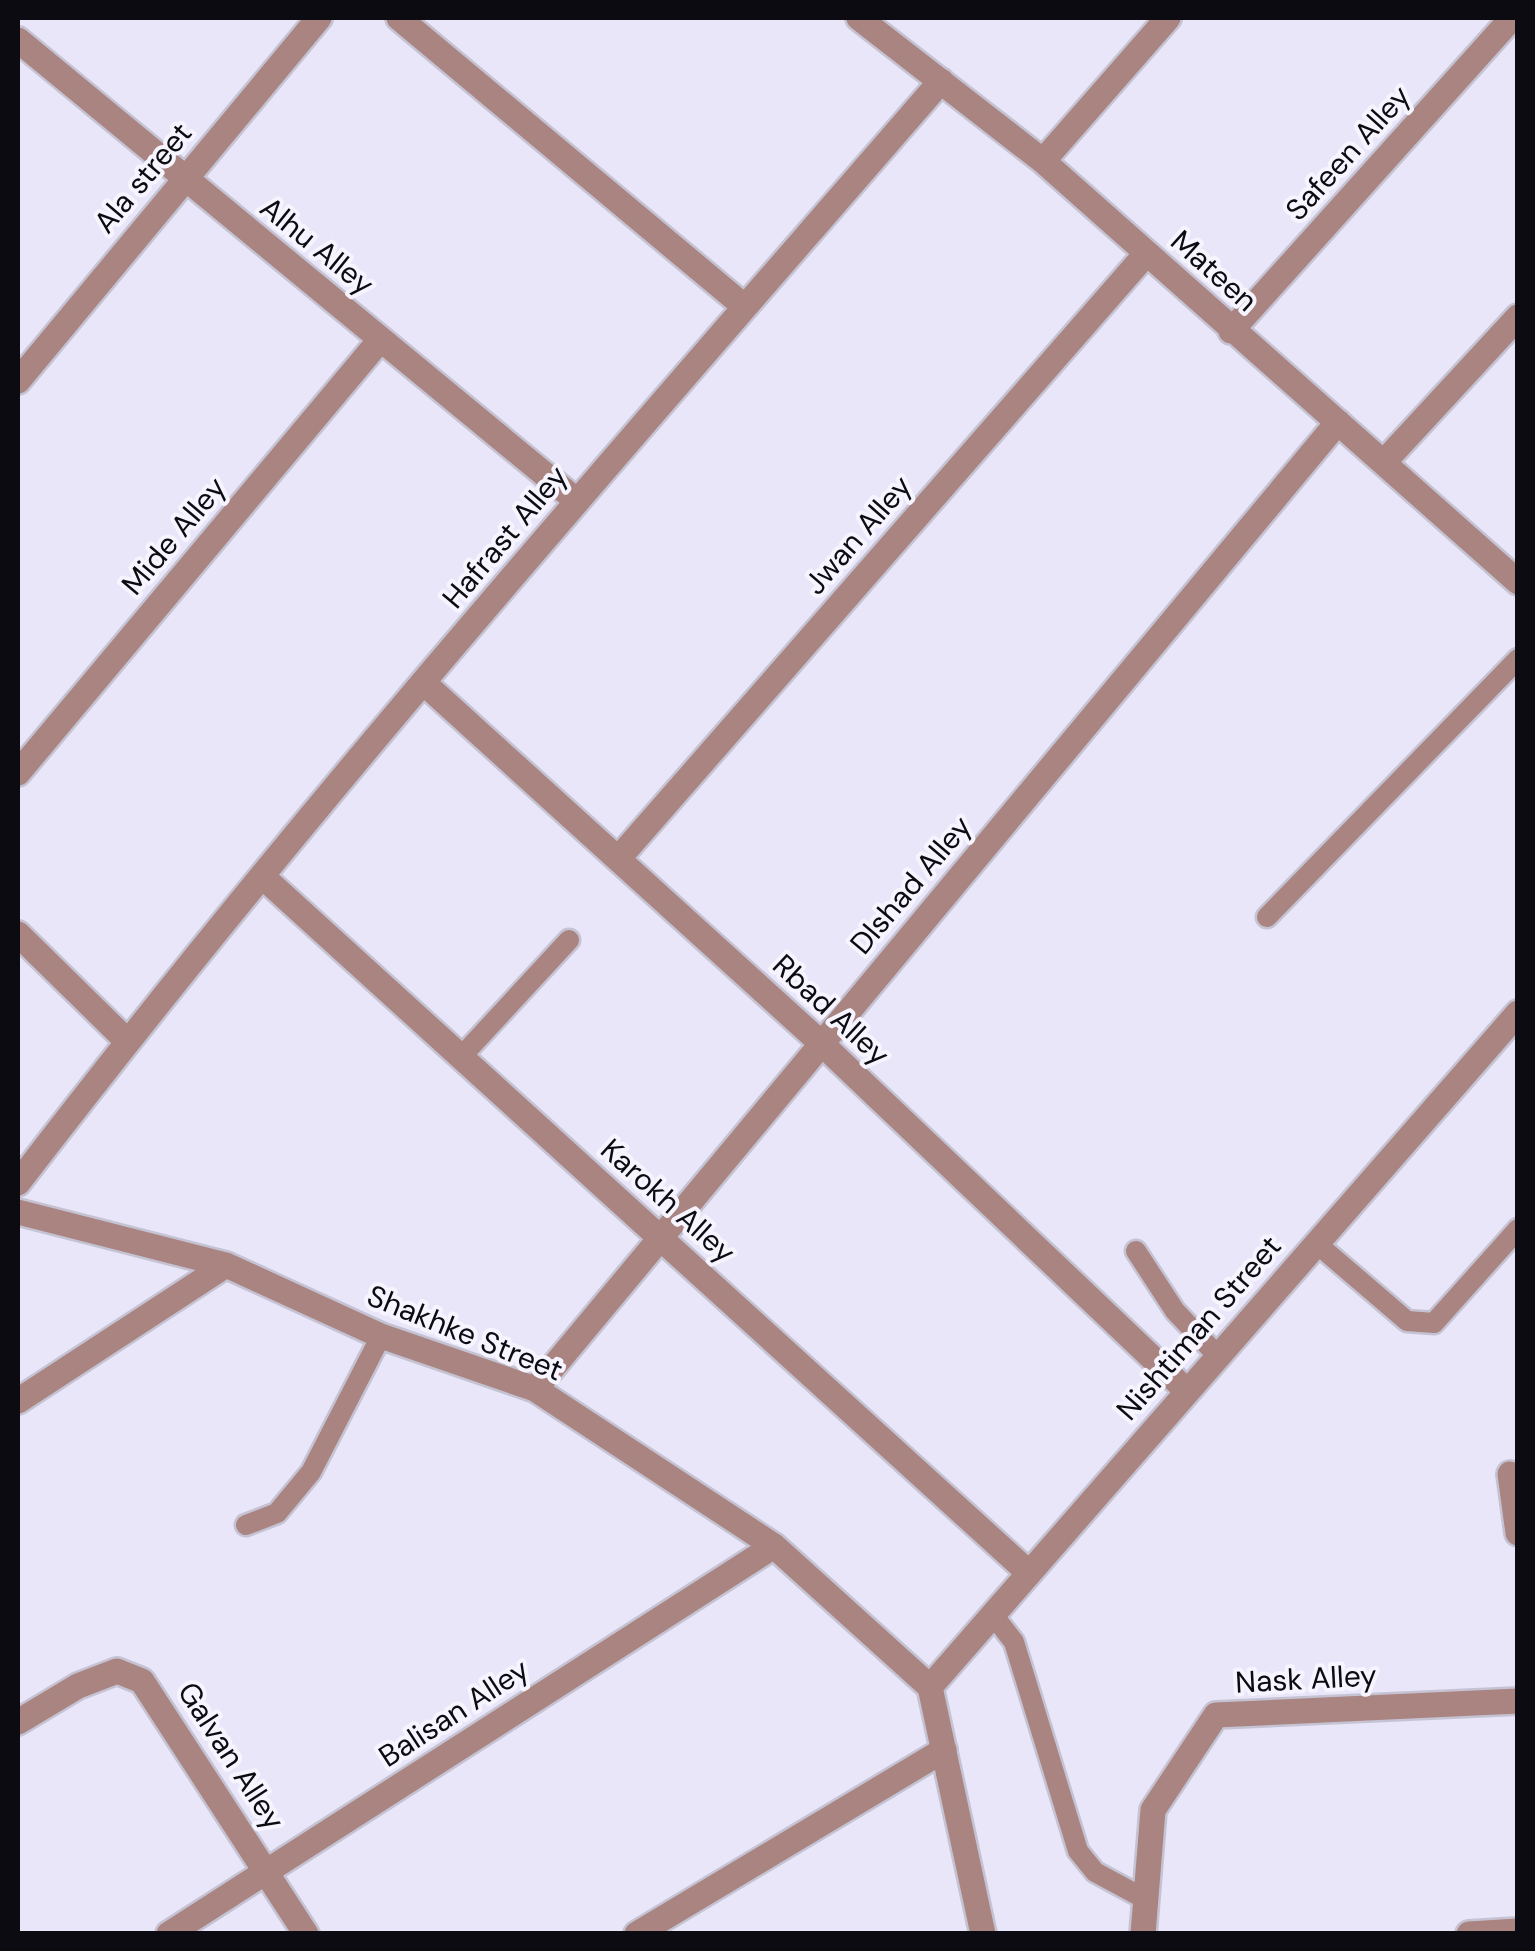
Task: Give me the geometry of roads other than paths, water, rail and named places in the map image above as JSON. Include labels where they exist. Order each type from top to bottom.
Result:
[{"type":"street","name":"Ala street","points":[[19,374],[319,18]]},
{"type":"street","points":[[398,18],[745,307]]},
{"type":"street","name":"Mateen","points":[[859,18],[1042,161],[1518,582]]},
{"type":"street","points":[[1042,161],[1168,18]]},
{"type":"street","name":"Safeen Alley","points":[[1232,331],[1512,18]]},
{"type":"street","name":"Alhu Alley","points":[[18,40],[577,501]]},
{"type":"street","name":"Hafrast Alley","points":[[18,1184],[127,1040],[577,501],[941,81]]},
{"type":"street","name":"Jwan Alley","points":[[618,860],[1146,254]]},
{"type":"street","points":[[1385,461],[1518,317]]},
{"type":"street","name":"Mide Alley","points":[[18,773],[380,340]]},
{"type":"street","name":"Dlshad Alley","points":[[534,1389],[1338,422]]},
{"type":"street","name":"Rbad Alley","points":[[425,684],[822,1044],[1188,1391]]},
{"type":"street","name":"Karokh Alley","points":[[263,877],[1029,1573]]},
{"type":"street","points":[[18,934],[127,1040]]},
{"type":"street","name":"Nishtiman Street","points":[[930,1687],[1518,1012]]},
{"type":"street","name":"Shakhke Street","points":[[18,1212],[226,1265],[382,1336],[534,1389],[774,1546],[930,1687]]},
{"type":"street","points":[[18,1400],[226,1265]]},
{"type":"street","points":[[1510,1474],[1518,1533]]},
{"type":"street","name":"Balisan Alley","points":[[169,1934],[774,1546]]},
{"type":"street","name":"Galvan Alley","points":[[18,1722],[78,1686],[117,1671],[142,1681],[306,1934]]},
{"type":"street","points":[[930,1687],[983,1934]]},
{"type":"street","name":"Nask Alley","points":[[1143,1934],[1153,1810],[1216,1715],[1518,1701]]},
{"type":"street","points":[[636,1934],[944,1750]]},
{"type":"street","points":[[1469,1934],[1518,1930]]},
{"type":"lane","points":[[1267,917],[1518,659]]},
{"type":"lane","points":[[461,1057],[569,940]]},
{"type":"lane","points":[[1316,1244],[1407,1321],[1434,1323],[1518,1229]]},
{"type":"lane","points":[[1136,1251],[1175,1312],[1218,1356]]},
{"type":"lane","points":[[246,1525],[277,1513],[311,1472],[382,1336]]},
{"type":"lane","points":[[992,1615],[1014,1642],[1078,1852],[1095,1872],[1146,1899]]}]
